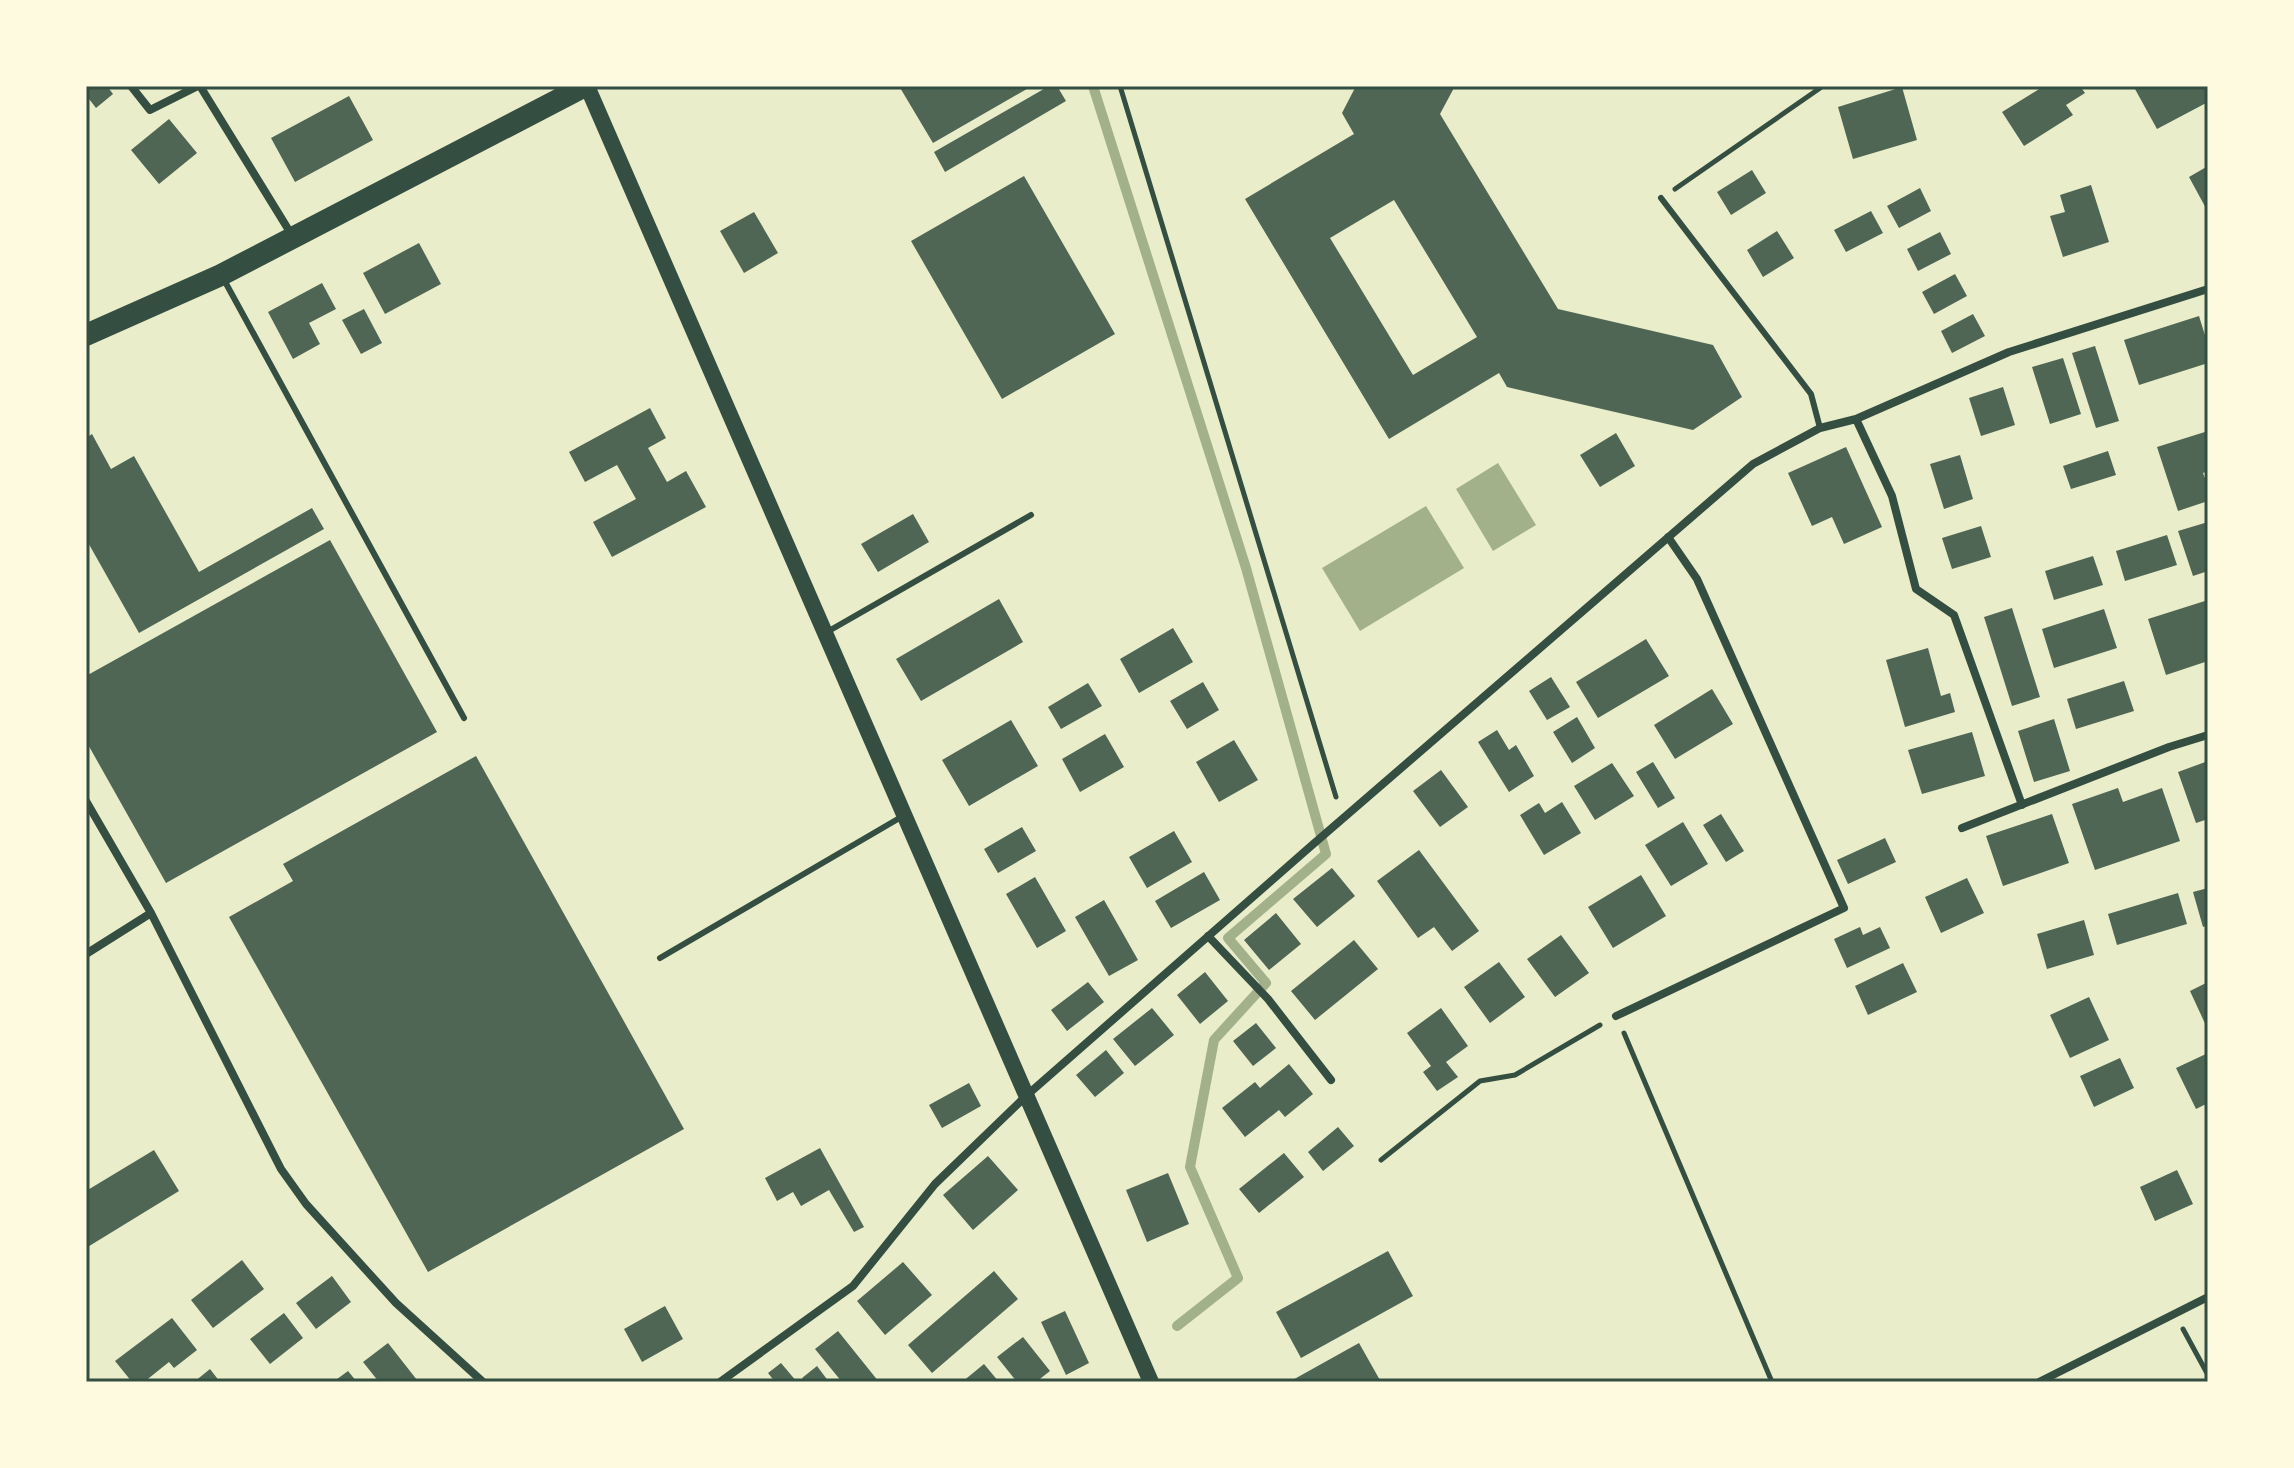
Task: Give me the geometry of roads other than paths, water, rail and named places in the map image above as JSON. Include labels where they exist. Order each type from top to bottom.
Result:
[{"type":"highway","points":[[86,335],[221,275],[586,86]]},
{"type":"main road","points":[[586,86],[1151,1382]]},
{"type":"street","points":[[131,86],[150,110],[199,86],[294,237]]},
{"type":"street","points":[[720,1382],[853,1286],[935,1184],[1026,1096],[1753,464],[1820,428],[1856,419],[2009,352],[2208,289]]},
{"type":"street","points":[[1856,419],[1892,496],[1916,589],[1954,615],[2022,805]]},
{"type":"street","points":[[1616,1016],[1844,908],[1697,579],[1668,537]]},
{"type":"street","points":[[1962,828],[2169,747],[2208,735]]},
{"type":"street","points":[[86,801],[151,913],[281,1169],[297,1192],[396,1303],[483,1382]]},
{"type":"street","points":[[86,954],[151,913]]},
{"type":"street","points":[[1208,936],[1268,999],[1331,1080]]},
{"type":"street","points":[[2039,1382],[2208,1297]]},
{"type":"lane","points":[[1661,198],[1811,394],[1820,428]]},
{"type":"lane","points":[[221,275],[464,718]]},
{"type":"lane","points":[[824,634],[1031,515]]},
{"type":"lane","points":[[660,958],[903,816]]},
{"type":"waterway","points":[[1093,86],[1246,568],[1326,854],[1228,938],[1266,983],[1214,1040],[1190,1167],[1238,1278],[1177,1326]]}]
